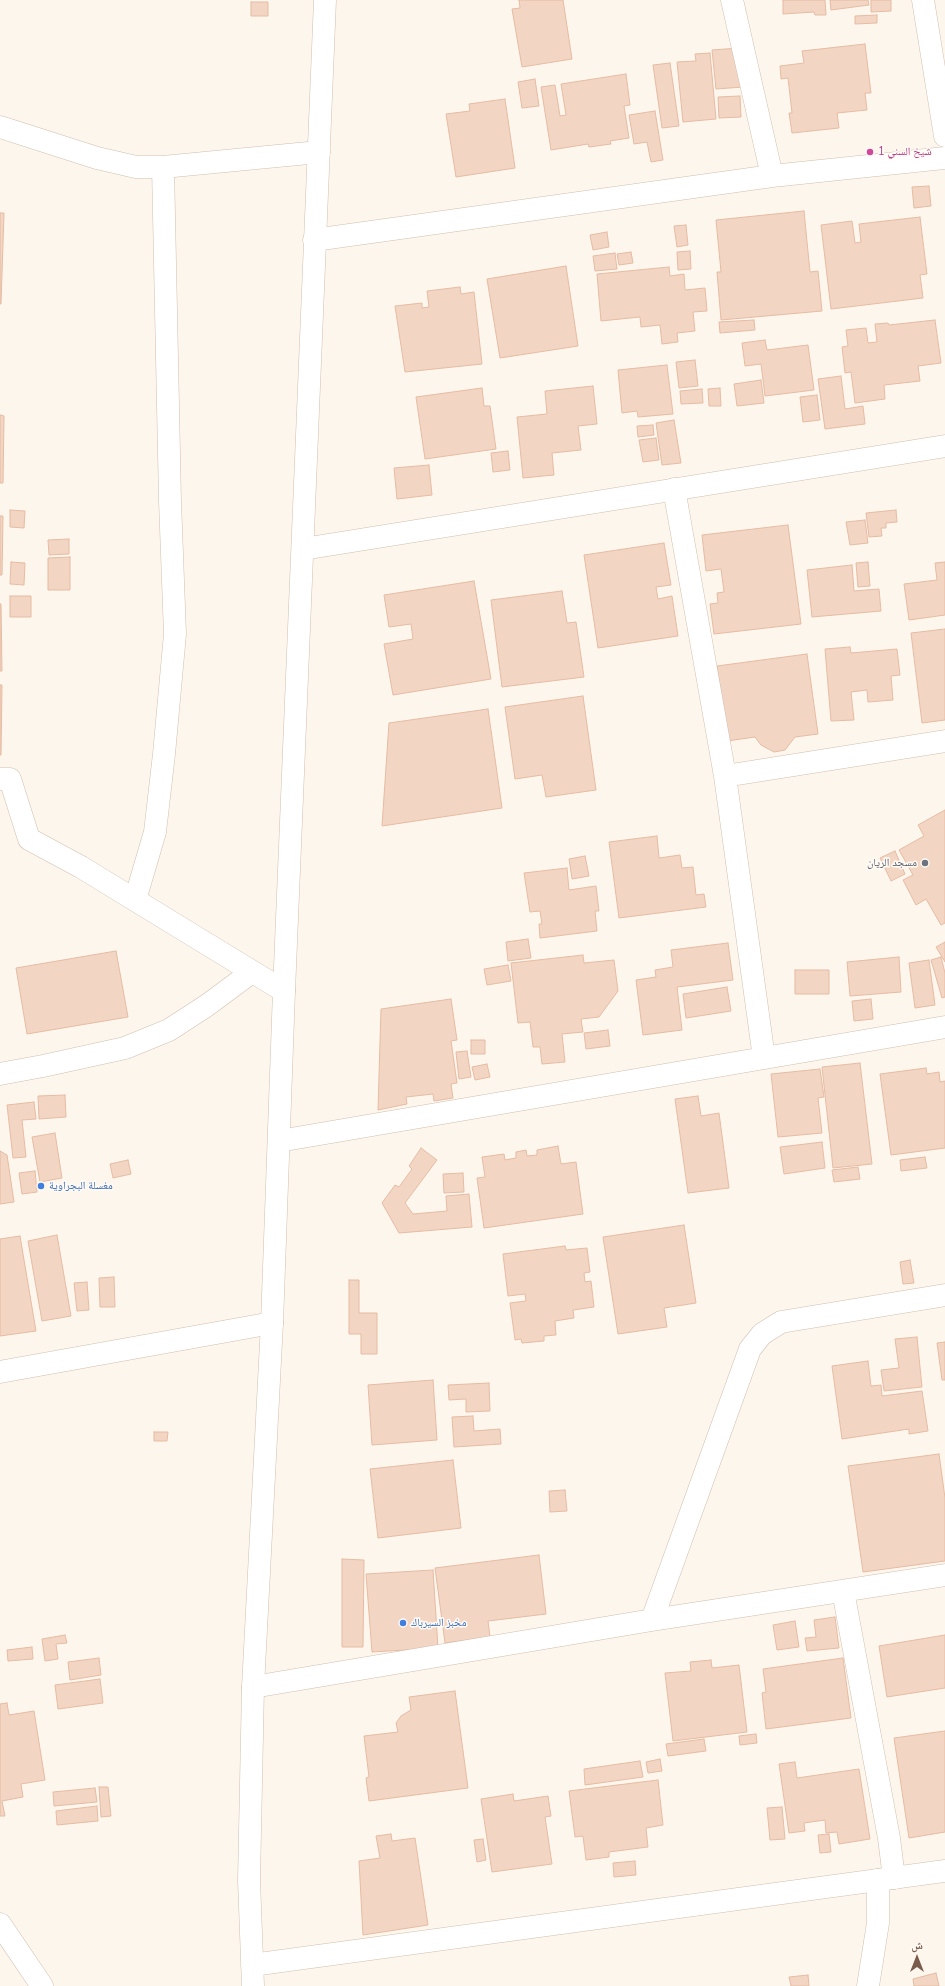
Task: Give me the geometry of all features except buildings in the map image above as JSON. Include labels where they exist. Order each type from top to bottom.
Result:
[{"type":"street","points":[[325,0],[314,240],[272,1322],[253,1687],[249,1880],[252,1976],[945,1871]]},
{"type":"street","points":[[732,0],[772,176]]},
{"type":"street","points":[[923,0],[945,136]]},
{"type":"street","points":[[2,126],[97,158],[136,167],[163,167],[319,152]]},
{"type":"street","points":[[314,240],[772,176],[945,158]]},
{"type":"street","points":[[135,900],[155,832],[175,634],[170,501],[163,167]]},
{"type":"street","points":[[303,549],[945,446]]},
{"type":"street","points":[[674,489],[725,776],[764,1058]]},
{"type":"street","points":[[725,776],[945,741]]},
{"type":"street","points":[[0,779],[10,780],[29,839],[81,867],[284,991]]},
{"type":"street","points":[[0,1074],[125,1048],[169,1030],[206,1006],[252,972]]},
{"type":"street","points":[[279,1141],[945,1027]]},
{"type":"street","points":[[652,1620],[750,1349],[762,1334],[781,1322],[945,1295]]},
{"type":"street","points":[[0,1372],[272,1322]]},
{"type":"street","points":[[253,1687],[652,1620],[945,1575]]},
{"type":"street","points":[[843,1591],[889,1838],[886,1879],[868,1986]]},
{"type":"street","points":[[0,1924],[42,1986]]},
{"type":"place","name":"شيخ السني 1","points":[[870,152]]},
{"type":"place","name":"مسجد الريان","points":[[925,863]]},
{"type":"place","name":"مغسلة البجراوية","points":[[41,1186]]},
{"type":"place","name":"مخبز السيرباك","points":[[403,1623]]}]
